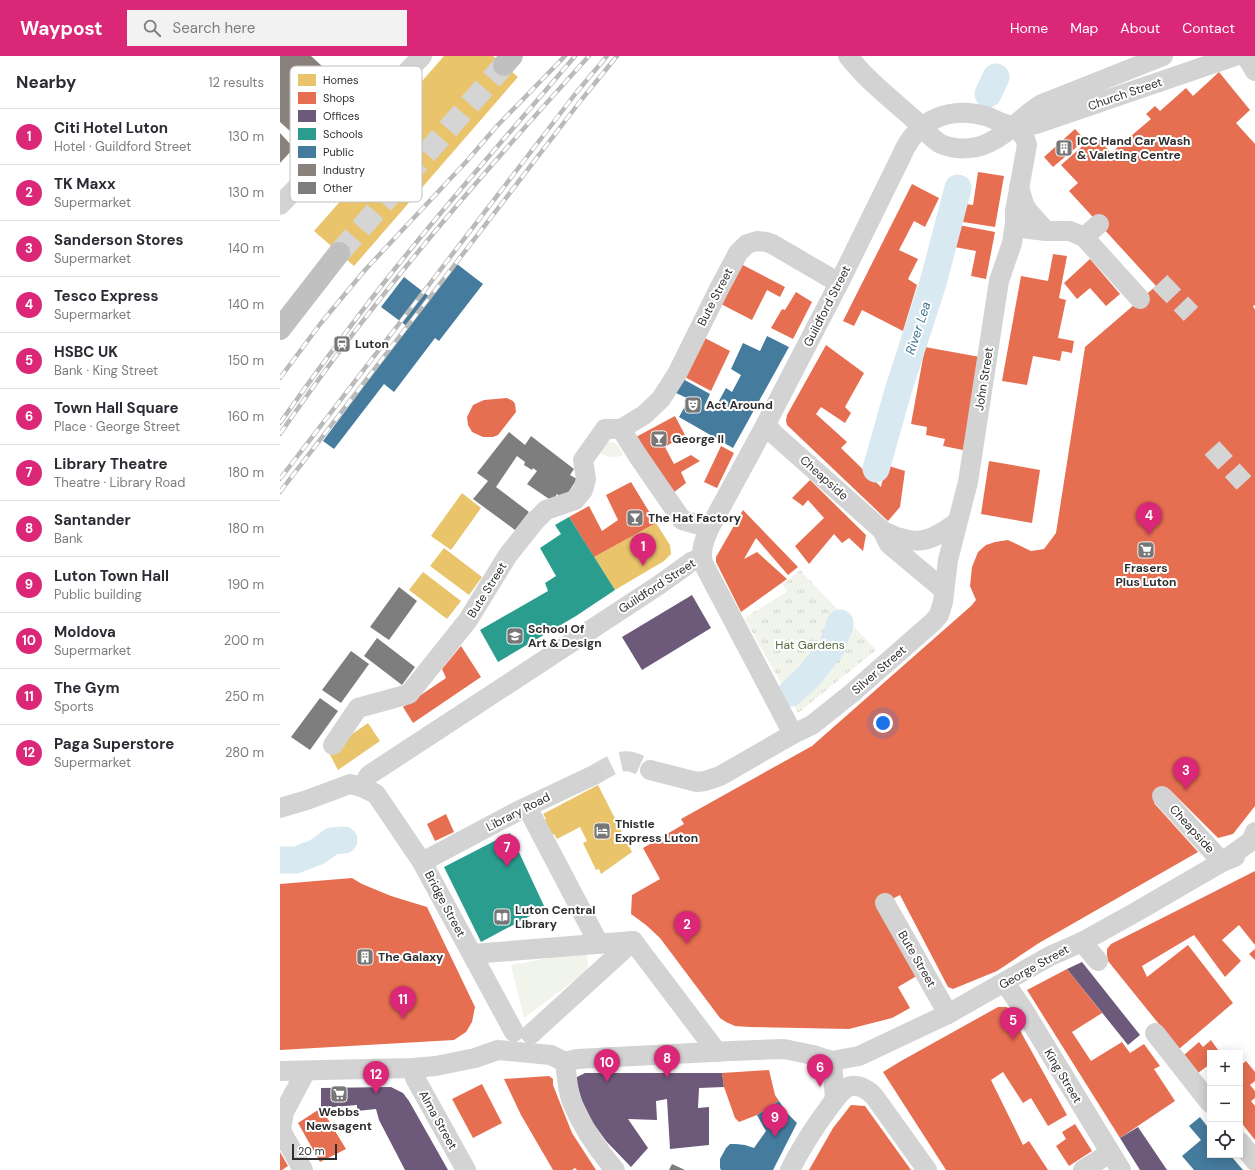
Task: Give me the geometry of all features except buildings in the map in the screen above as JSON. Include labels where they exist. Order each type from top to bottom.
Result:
[{"type":"highway","points":[[280,329],[339,253]]},
{"type":"street","points":[[412,66],[422,56]]},
{"type":"street","name":"Church Street","points":[[848,56],[857,68],[885,95],[922,126],[933,139],[942,144],[954,147],[975,148],[988,144],[1014,126],[1030,111],[1042,104],[1163,56]]},
{"type":"street","name":"Church Street","points":[[922,126],[937,117],[950,114],[969,113],[986,116],[1014,126],[1043,122],[1235,56]]},
{"type":"street","points":[[1246,56],[1255,71]]},
{"type":"street","name":"Guildford Street","points":[[362,787],[369,775],[691,562],[702,558],[704,541],[709,530],[839,283],[906,144],[922,126]]},
{"type":"street","name":"John Street","points":[[944,590],[948,560],[968,482],[999,281],[1012,243],[1015,211],[1022,167],[1011,145],[1014,126]]},
{"type":"street","points":[[1020,187],[1024,204],[1028,211],[1046,231]]},
{"type":"street","points":[[280,205],[290,195]]},
{"type":"street","points":[[1015,223],[1021,228],[1046,231],[1070,231],[1084,237],[1140,299]]},
{"type":"street","points":[[1084,237],[1099,224]]},
{"type":"street","name":"Bute Street","points":[[333,744],[358,708],[409,694],[468,620],[508,555],[535,521],[546,510],[575,500],[583,490],[586,478],[583,460],[605,429],[621,429],[644,415],[661,399],[678,372],[718,289],[738,253],[747,244],[757,241],[772,244],[839,283]]},
{"type":"street","name":"Cheapside","points":[[766,424],[774,434],[883,530]]},
{"type":"street","points":[[621,429],[682,520],[700,525],[709,530]]},
{"type":"street","points":[[883,530],[897,538],[916,541],[928,540],[948,529],[957,522]]},
{"type":"street","points":[[883,530],[889,544],[944,590]]},
{"type":"street","points":[[650,770],[689,781],[705,781],[720,776],[793,734],[702,558]]},
{"type":"street","name":"Silver Street","points":[[793,734],[812,725],[852,693],[933,622],[939,615],[943,602],[944,590]]},
{"type":"street","name":"Library Road","points":[[422,862],[594,774]]},
{"type":"street","points":[[280,808],[350,784],[362,787]]},
{"type":"street","name":"Bridge Street","points":[[362,787],[376,794],[422,862],[472,954],[523,1033],[633,941]]},
{"type":"street","name":"Cheapside","points":[[1162,796],[1222,862]]},
{"type":"street","points":[[527,807],[599,944]]},
{"type":"street","name":"George Street","points":[[832,1061],[859,1056],[948,1014],[1005,983],[1050,956],[1082,942],[1222,862],[1251,841],[1255,832]]},
{"type":"street","points":[[1222,862],[1255,848]]},
{"type":"street","name":"Bute Street","points":[[885,903],[948,1014]]},
{"type":"street","points":[[472,954],[633,941],[717,1052]]},
{"type":"street","points":[[1082,942],[1098,961]]},
{"type":"street","name":"King Street","points":[[1005,983],[1121,1170]]},
{"type":"street","points":[[1155,1033],[1207,1099]]},
{"type":"street","points":[[280,1071],[412,1068],[436,1066],[475,1058],[498,1050],[551,1055],[565,1062],[577,1059],[784,1049],[813,1055],[832,1061],[836,1099]]},
{"type":"street","points":[[565,1062],[572,1101],[588,1134],[615,1170]]},
{"type":"street","name":"Alma Street","points":[[412,1068],[415,1078],[466,1170]]},
{"type":"street","points":[[303,1170],[280,1130],[284,1112],[306,1071]]},
{"type":"street","points":[[790,1170],[810,1133],[836,1099],[847,1088],[855,1086],[869,1090],[927,1170]]},
{"type":"street","points":[[1243,1146],[1255,1161]]},
{"type":"street","points":[[1083,1170],[1110,1153]]},
{"type":"green space","points":[[608,442],[614,442],[619,447],[623,455],[610,457],[597,451]]},
{"type":"green space","name":"Hat Gardens","points":[[800,570],[876,650],[798,713],[744,618],[787,592],[783,585]]},
{"type":"green space","points":[[587,951],[588,970],[524,1018],[511,965]]},
{"type":"waterway","name":"River Lea","points":[[988,94],[996,77]]},
{"type":"waterway","name":"River Lea","points":[[876,469],[898,391],[933,283],[958,188]]},
{"type":"waterway","name":"River Lea","points":[[791,693],[809,676],[832,647],[840,623]]},
{"type":"waterway","name":"River Lea","points":[[280,860],[296,860],[317,852],[332,841],[344,840]]},
{"type":"tunnel","points":[[422,158],[504,65]]},
{"type":"tunnel","points":[[339,253],[384,202]]},
{"type":"tunnel","points":[[1160,282],[1191,314]]},
{"type":"tunnel","points":[[1212,448],[1244,483]]},
{"type":"tunnel","points":[[594,775],[612,765],[627,761],[650,770]]},
{"type":"railway","points":[[280,378],[321,323],[365,270],[466,162],[496,127],[565,56]]},
{"type":"railway","points":[[280,423],[394,270],[575,56]]},
{"type":"railway","points":[[280,434],[315,384],[389,287],[468,193],[589,56]]},
{"type":"railway","points":[[280,479],[576,93],[607,56]]},
{"type":"railway","points":[[280,492],[582,99],[617,56]]},
{"type":"place","name":"ICC Hand Car Wash & Valeting Centre","points":[[1064,148]]},
{"type":"place","name":"Luton","points":[[342,344]]},
{"type":"place","name":"Act Around","points":[[693,405]]},
{"type":"place","name":"George II","points":[[659,439]]},
{"type":"place","name":"The Hat Factory","points":[[635,518]]},
{"type":"place","name":"Tesco Express","points":[[1149,535]]},
{"type":"place","name":"Frasers Plus Luton","points":[[1146,550]]},
{"type":"place","name":"Citi Hotel Luton","points":[[643,566]]},
{"type":"place","name":"School Of Art & Design","points":[[515,636]]},
{"type":"place","name":"Sanderson Stores","points":[[1186,790]]},
{"type":"place","name":"Thistle Express Luton","points":[[602,831]]},
{"type":"place","name":"Library Theatre","points":[[507,867]]},
{"type":"place","name":"Luton Central Library","points":[[502,917]]},
{"type":"place","name":"TK Maxx","points":[[687,944]]},
{"type":"place","name":"The Galaxy","points":[[365,957]]},
{"type":"place","name":"The Gym","points":[[403,1019]]},
{"type":"place","name":"HSBC UK","points":[[1013,1040]]},
{"type":"place","name":"Santander","points":[[667,1078]]},
{"type":"place","name":"Moldova","points":[[607,1082]]},
{"type":"place","name":"Town Hall Square","points":[[820,1087]]},
{"type":"place","name":"Webbs Newsagent","points":[[339,1094]]},
{"type":"place","name":"Paga Superstore","points":[[376,1094]]},
{"type":"place","name":"Luton Town Hall","points":[[775,1137]]}]
